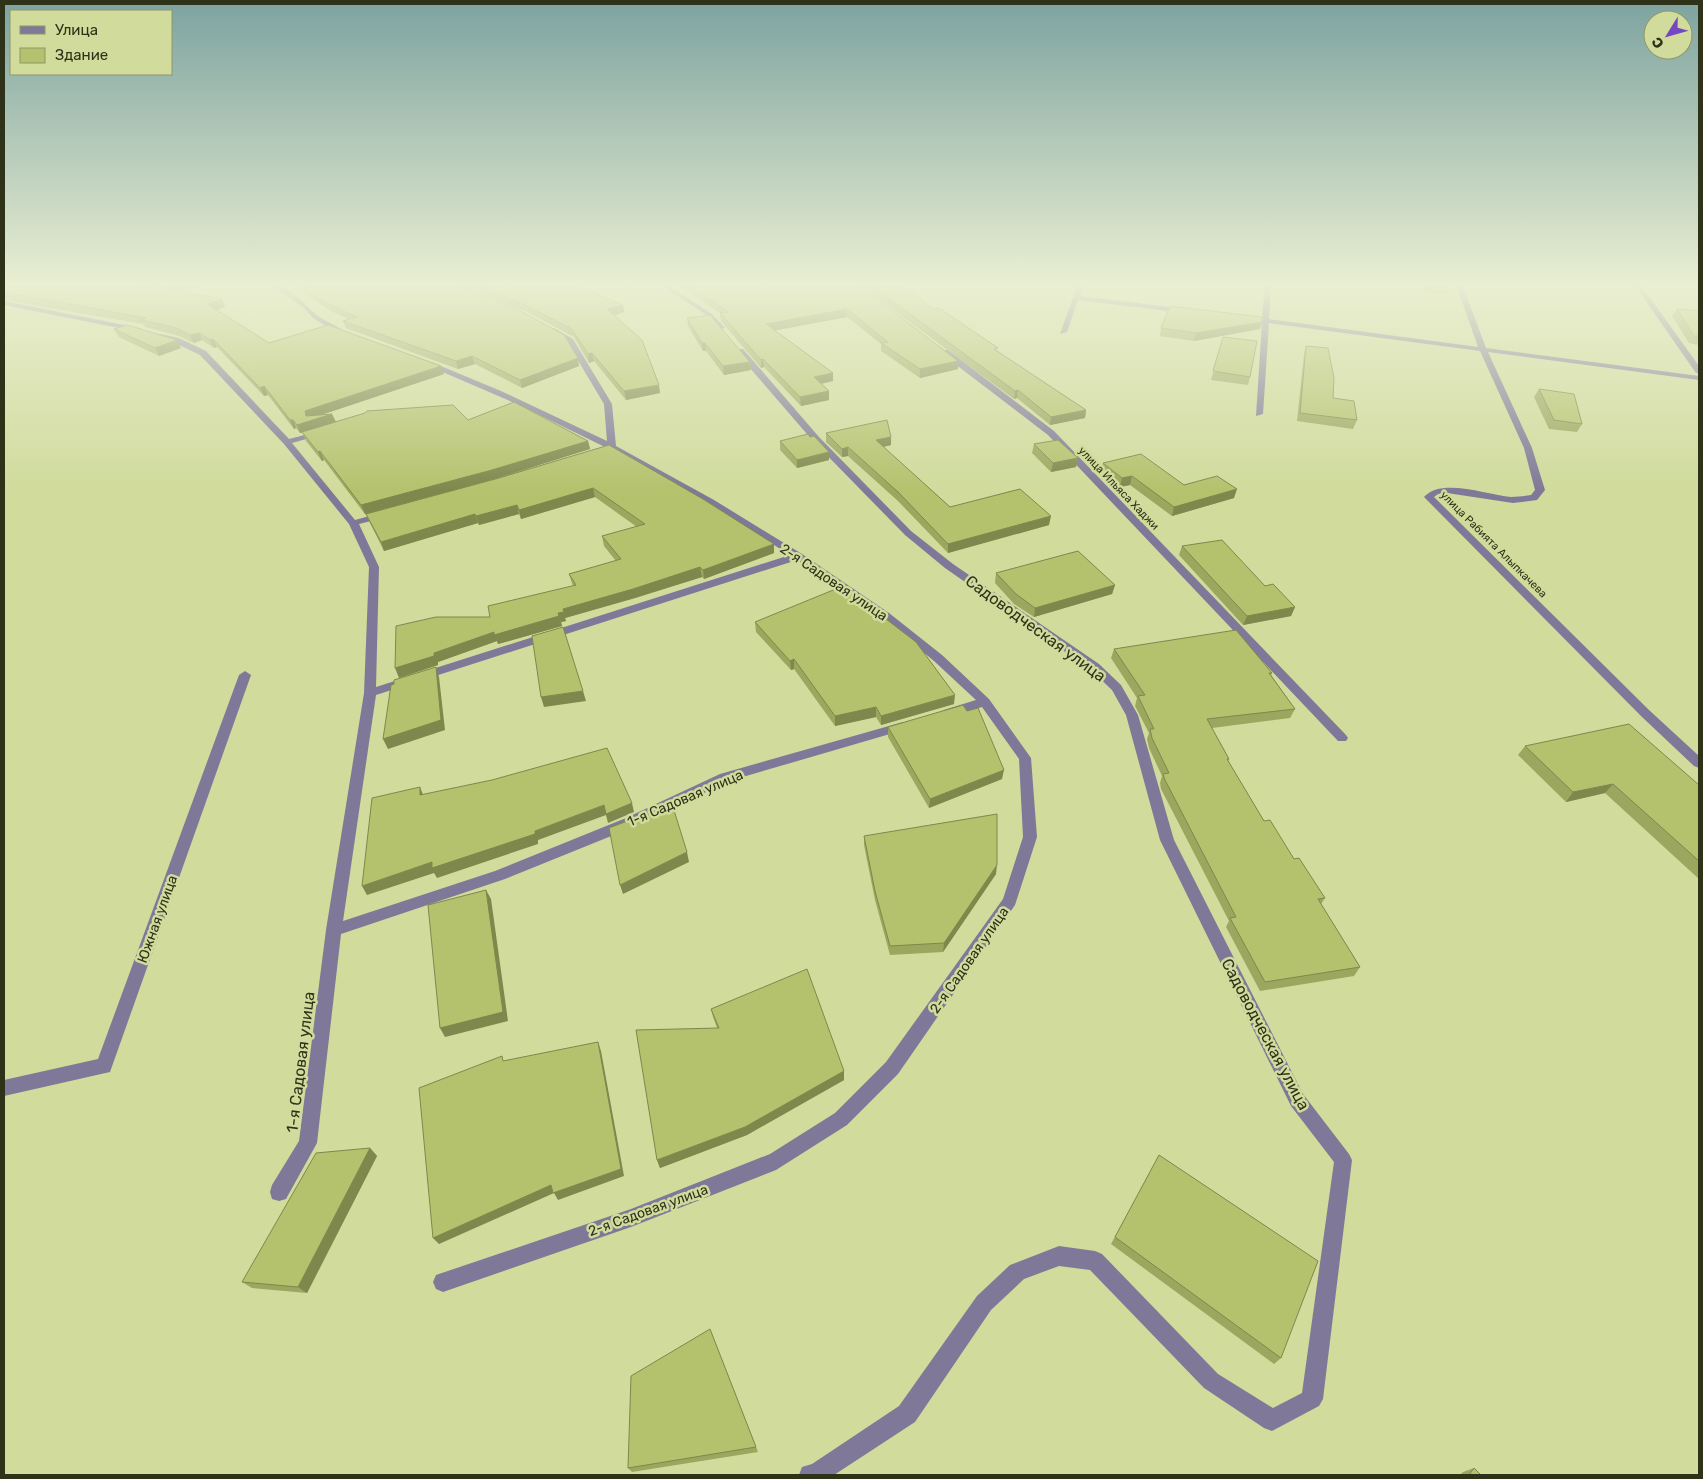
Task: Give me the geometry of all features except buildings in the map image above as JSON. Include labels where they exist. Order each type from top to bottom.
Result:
[{"type":"street","name":"1-я Садовая улица","points":[[203,353],[287,442],[353,523],[374,567],[370,693],[334,930],[308,1143],[279,1192]]},
{"type":"street","points":[[577,353],[608,404],[608,449]]},
{"type":"street","name":"Садоводческая улица","points":[[742,353],[816,439],[908,533],[949,566],[1095,667],[1117,688],[1132,715],[1167,840],[1297,1100],[1343,1160],[1312,1399],[1272,1420],[1211,1381],[1095,1261],[1060,1256],[1017,1272],[984,1302],[907,1414],[816,1474],[810,1475]]},
{"type":"street","name":"улица Ильяса Хаджи","points":[[945,353],[1051,433],[1342,738]]},
{"type":"street","points":[[1259,414],[1264,353]]},
{"type":"street","name":"улица Рабията Алыпкачева","points":[[1485,353],[1528,448],[1540,490],[1534,498],[1513,500],[1447,490],[1436,492],[1429,497],[1645,713],[1699,763]]},
{"type":"street","points":[[1513,353],[1699,378]]},
{"type":"street","points":[[1686,353],[1699,371]]},
{"type":"street","name":"2-я Садовая улица","points":[[420,361],[474,381],[536,409],[608,449],[711,502],[798,556],[885,615],[938,658],[985,702],[1025,758],[1030,837],[1010,901],[892,1068],[841,1119],[776,1161],[631,1218],[443,1282]]},
{"type":"street","points":[[287,442],[330,429]]},
{"type":"street","points":[[353,523],[389,513]]},
{"type":"street","points":[[370,693],[798,556]]},
{"type":"street","name":"Южная улица","points":[[4,1088],[104,1066],[245,675]]},
{"type":"street","points":[[939,715],[985,702]]},
{"type":"street","name":"1-я Садовая улица","points":[[334,930],[500,875],[630,822],[726,777],[920,721]]}]
